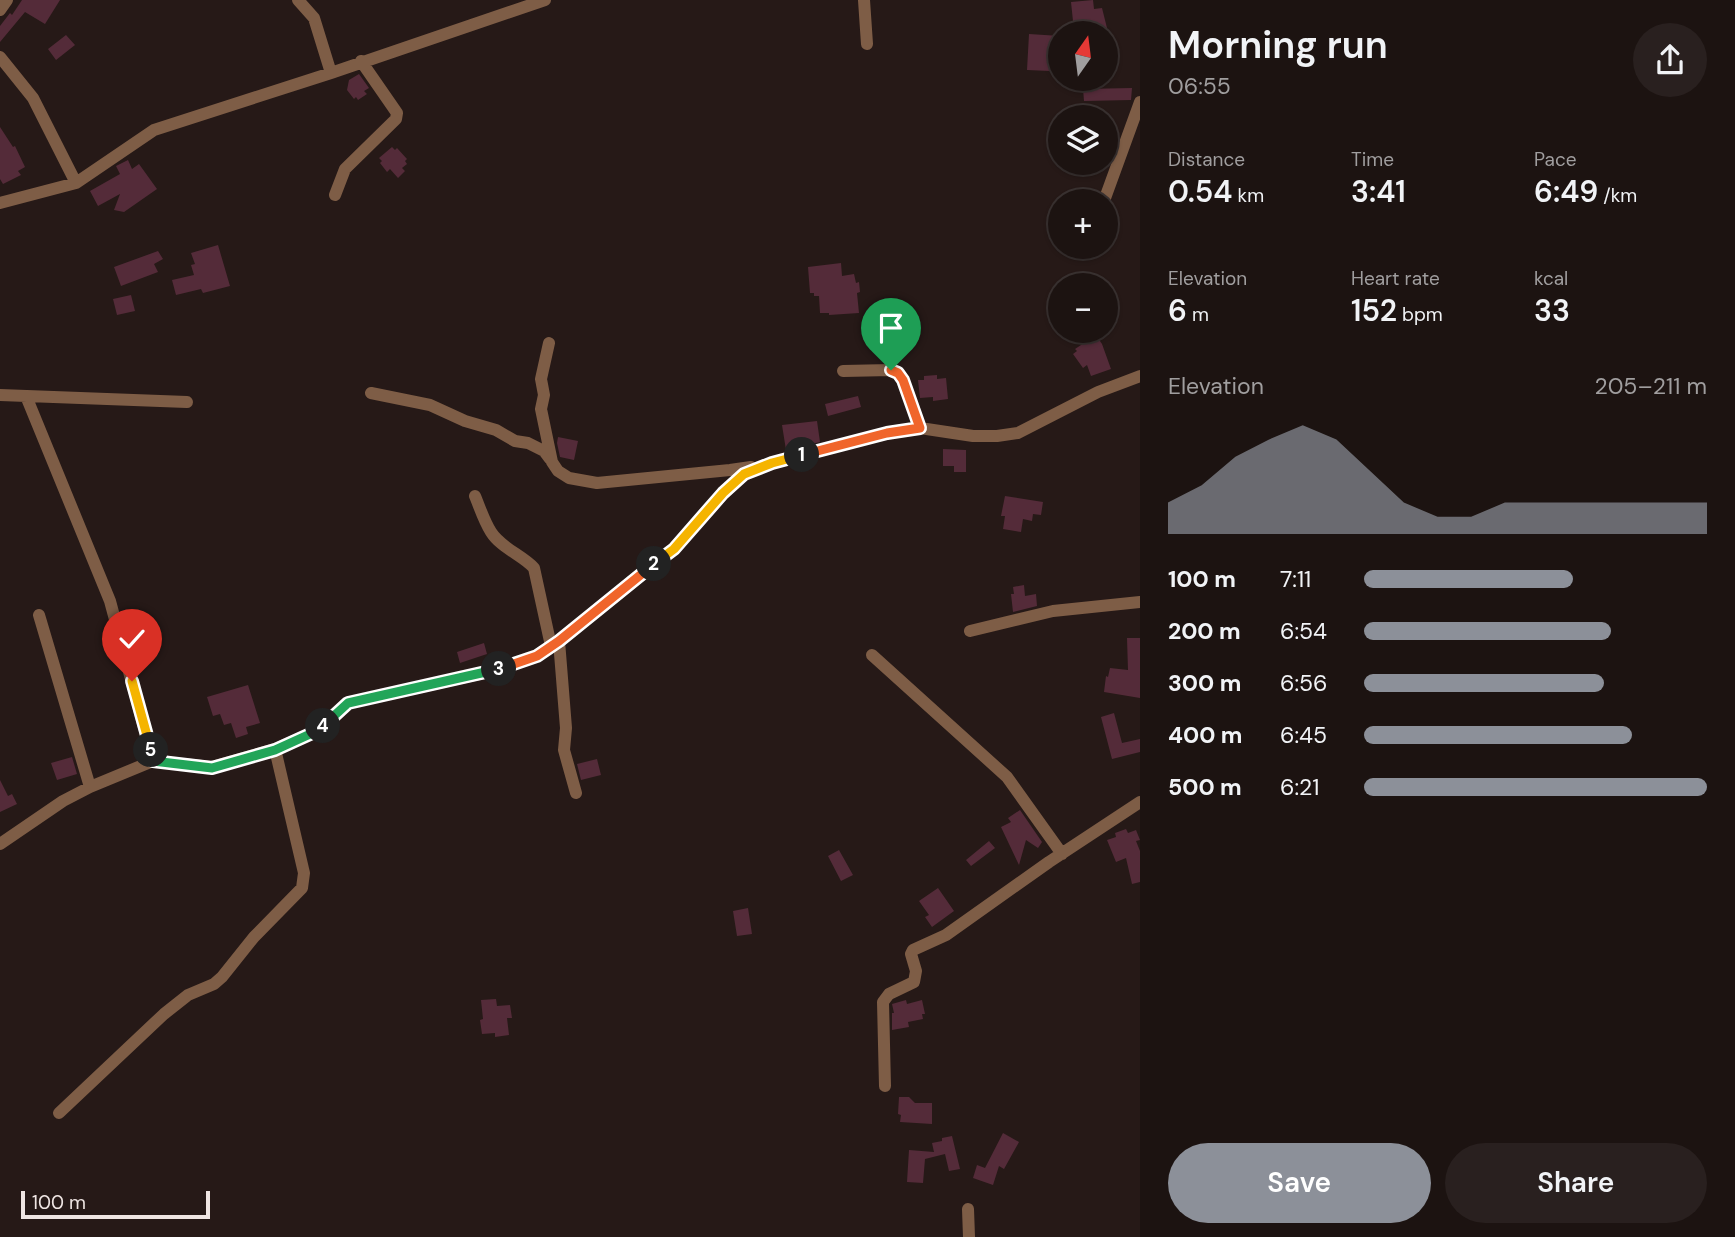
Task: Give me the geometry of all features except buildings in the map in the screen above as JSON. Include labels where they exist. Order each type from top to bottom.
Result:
[{"type":"street","points":[[0,10],[7,0]]},
{"type":"street","points":[[298,0],[314,18],[331,73]]},
{"type":"street","points":[[0,203],[76,183],[154,130],[545,0]]},
{"type":"street","points":[[864,0],[867,44]]},
{"type":"street","points":[[0,57],[33,98],[76,183]]},
{"type":"street","points":[[335,195],[345,169],[397,119],[397,113],[361,61]]},
{"type":"street","points":[[1108,189],[1140,102]]},
{"type":"street","points":[[549,343],[541,379],[544,395],[541,410],[552,463]]},
{"type":"street","points":[[843,371],[891,370],[898,373],[920,428]]},
{"type":"street","points":[[371,393],[430,405],[465,421],[496,430],[515,441],[528,443],[544,451],[558,471],[569,478],[597,483],[730,470],[772,463],[887,433],[920,428],[973,436],[997,436],[1018,432],[1098,392],[1140,376]]},
{"type":"street","points":[[0,395],[187,402]]},
{"type":"street","points":[[26,396],[110,601],[153,761]]},
{"type":"street","points":[[0,844],[63,801],[153,761],[212,768],[275,750],[319,730],[348,703],[498,670],[537,656],[674,549],[723,493],[744,474],[772,463]]},
{"type":"street","points":[[475,496],[492,534],[534,568],[555,644],[566,729],[564,750],[576,793]]},
{"type":"street","points":[[970,631],[1053,611],[1140,602]]},
{"type":"street","points":[[39,615],[90,787]]},
{"type":"street","points":[[872,655],[1007,777],[1062,854]]},
{"type":"street","points":[[59,1113],[164,1014],[188,995],[214,984],[222,977],[254,937],[302,888],[304,873],[275,750]]},
{"type":"street","points":[[885,1086],[883,1002],[888,994],[914,982],[916,971],[911,954],[913,950],[946,935],[1140,802]]},
{"type":"street","points":[[968,1209],[969,1237]]},
{"type":"route","points":[[132,681],[153,761],[212,768],[275,750],[319,730],[348,703],[498,670],[537,656],[674,549],[723,493],[744,474],[772,463],[887,433],[920,428],[903,380],[898,373],[891,370]]}]
